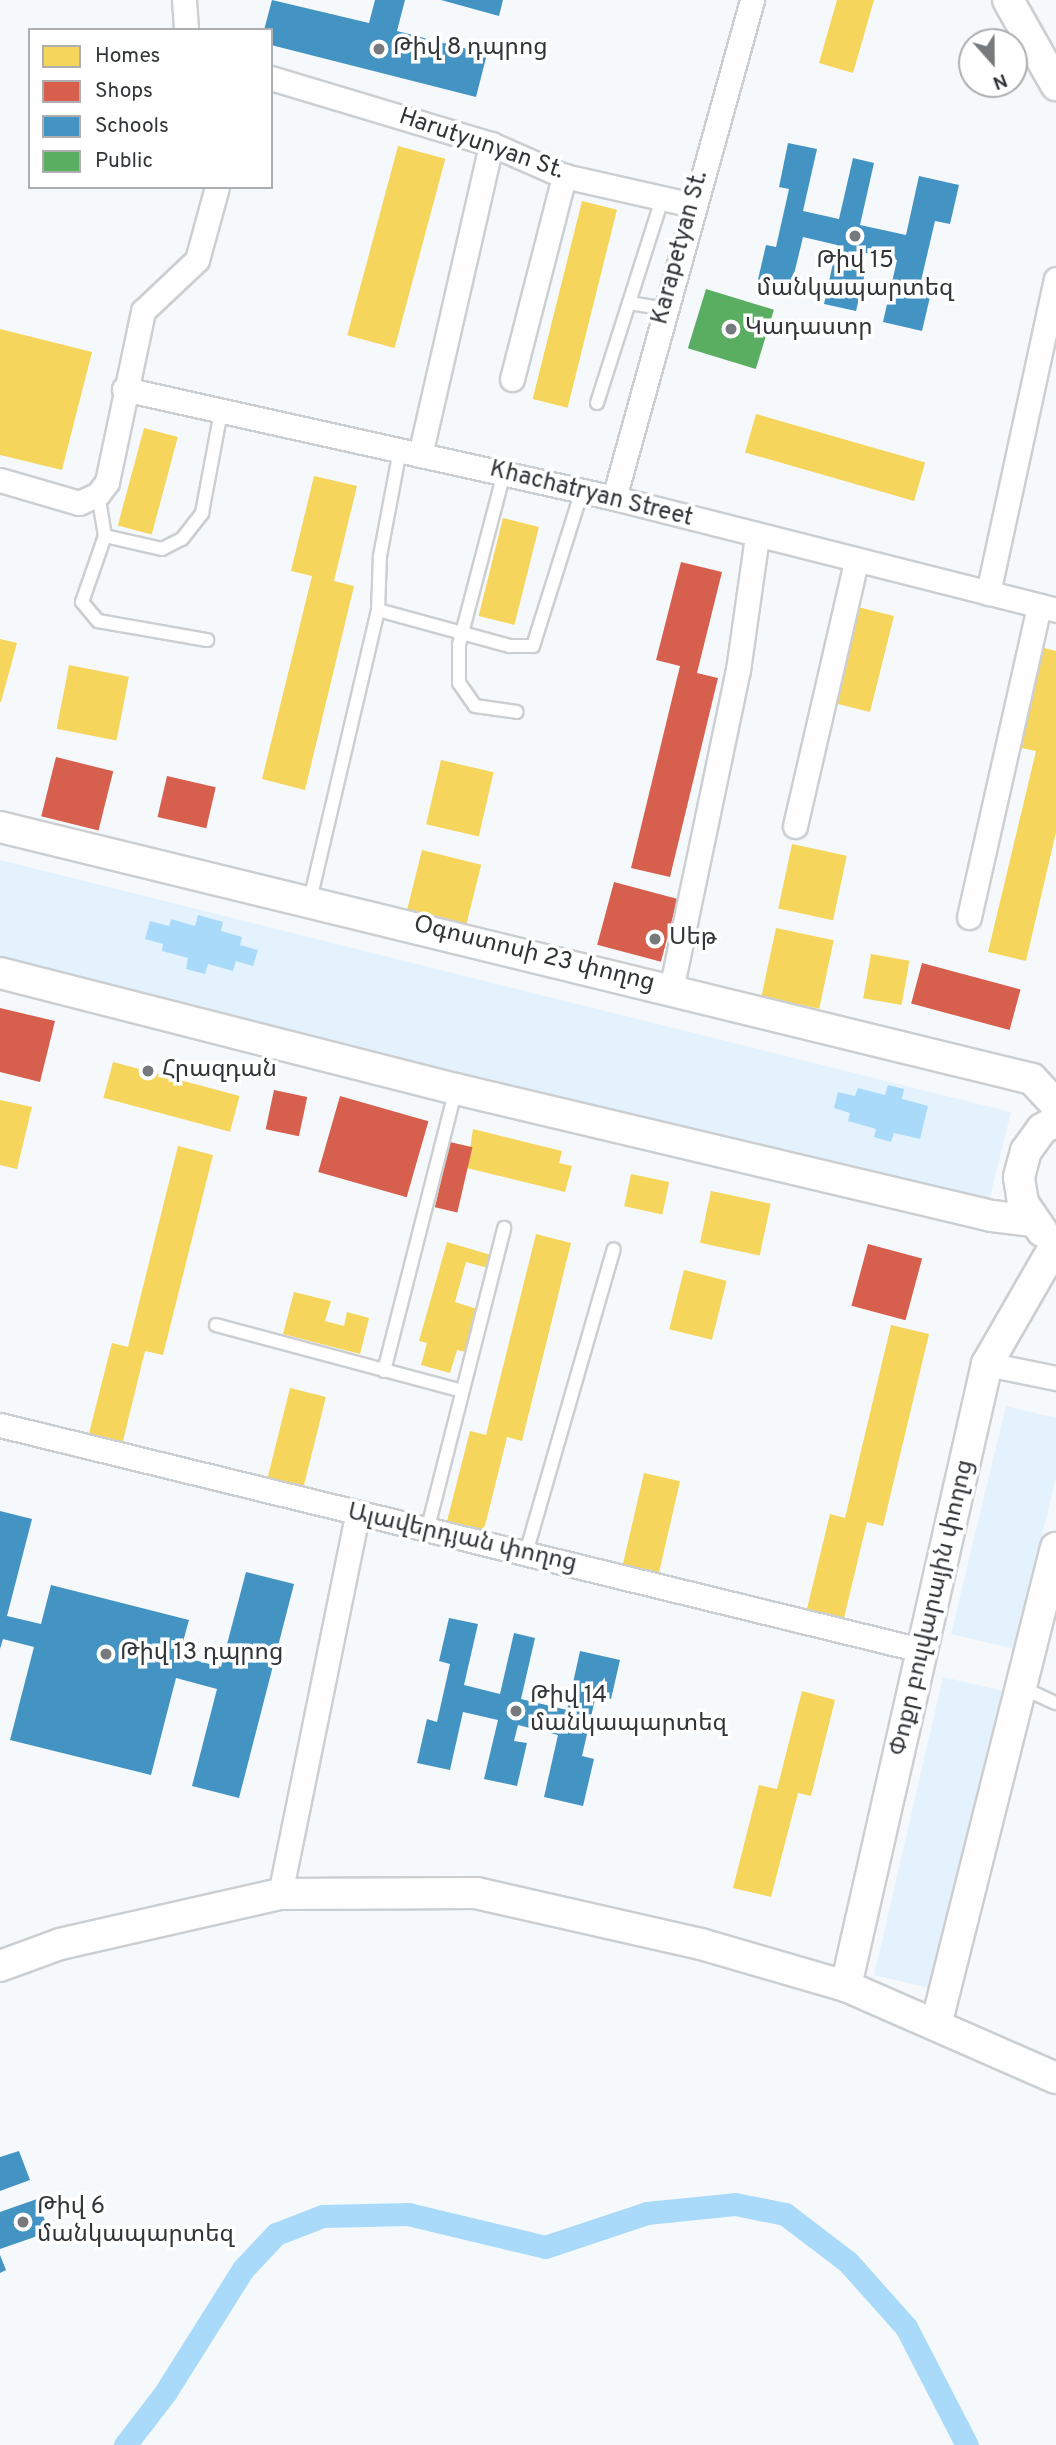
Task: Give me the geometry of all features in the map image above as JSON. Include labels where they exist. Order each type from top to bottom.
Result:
[{"type":"street","points":[[184,0],[186,28]]},
{"type":"street","name":"Karapetyan St.","points":[[614,498],[693,205],[752,0]]},
{"type":"street","points":[[1008,0],[1056,85]]},
{"type":"street","name":"Harutyunyan St.","points":[[273,79],[491,144],[564,176],[663,196],[693,205]]},
{"type":"street","points":[[410,452],[491,144]]},
{"type":"street","points":[[512,379],[564,176]]},
{"type":"street","points":[[0,480],[65,502],[79,503],[98,494],[107,482],[124,389],[143,310],[197,260],[216,189]]},
{"type":"street","points":[[988,593],[1056,279]]},
{"type":"street","name":"Khachatryan Street","points":[[124,389],[614,498],[757,537],[1048,608]]},
{"type":"street","points":[[671,990],[738,670],[757,537]]},
{"type":"street","points":[[795,826],[856,561]]},
{"type":"street","points":[[969,917],[1048,608]]},
{"type":"street","name":"Օգոստոսի 23 փողոց","points":[[0,827],[310,900],[1031,1079],[1056,1105]]},
{"type":"street","points":[[0,973],[456,1088],[992,1216],[1031,1221]]},
{"type":"street","points":[[1056,1121],[1042,1129],[1026,1150],[1019,1177],[1031,1221],[1056,1243]]},
{"type":"street","name":"Փոքր բուլվարային փողոց","points":[[846,1986],[925,1651],[987,1364],[1056,1243]]},
{"type":"street","points":[[987,1364],[1056,1378]]},
{"type":"street","name":"Ալավերդյան փողոց","points":[[0,1425],[357,1515],[526,1553],[925,1651]]},
{"type":"street","points":[[280,1894],[357,1515]]},
{"type":"street","points":[[936,2025],[1056,1548]]},
{"type":"street","points":[[0,1966],[60,1944],[280,1894],[476,1893],[701,1944],[846,1986],[1056,2078]]},
{"type":"lane","points":[[597,403],[663,196]]},
{"type":"lane","points":[[629,303],[665,309]]},
{"type":"lane","points":[[105,536],[162,549],[182,540],[202,513],[221,411]]},
{"type":"lane","points":[[310,900],[378,610],[380,556],[410,452]]},
{"type":"lane","points":[[503,473],[462,630],[459,683],[475,706],[517,712]]},
{"type":"lane","points":[[378,610],[462,630],[510,646],[533,646],[582,491]]},
{"type":"lane","points":[[98,494],[105,536],[82,602],[98,621],[207,640]]},
{"type":"lane","points":[[384,1371],[456,1088]]},
{"type":"lane","points":[[427,1531],[504,1228]]},
{"type":"lane","points":[[526,1553],[614,1249]]},
{"type":"lane","points":[[216,1325],[462,1391]]},
{"type":"lane","points":[[1021,1687],[1056,1703]]},
{"type":"shaded area","points":[[0,860],[1011,1112],[987,1208],[0,962]]},
{"type":"shaded area","points":[[1006,1406],[1056,1418],[1056,1477],[1015,1649],[951,1634]]},
{"type":"shaded area","points":[[943,1677],[1004,1691],[936,1989],[874,1975]]},
{"type":"water","points":[[198,915],[223,922],[221,931],[242,937],[240,945],[258,950],[253,966],[236,961],[233,971],[208,964],[205,974],[186,969],[188,958],[162,951],[163,944],[145,939],[150,921],[169,926],[171,919],[195,926]]},
{"type":"water","points":[[888,1085],[904,1089],[902,1099],[928,1106],[920,1139],[894,1133],[891,1142],[874,1137],[876,1129],[848,1121],[850,1113],[834,1108],[838,1092],[855,1096],[858,1088],[885,1095]]},
{"type":"building: Homes","points":[[837,0],[874,0],[853,73],[819,63]]},
{"type":"building: Homes","points":[[398,146],[445,159],[395,348],[347,335]]},
{"type":"building: Homes","points":[[582,201],[617,210],[568,408],[533,399]]},
{"type":"building: Homes","points":[[0,329],[92,352],[62,470],[0,455]]},
{"type":"building: Homes","points":[[756,414],[925,463],[914,501],[745,452]]},
{"type":"building: Homes","points":[[144,428],[178,437],[152,535],[118,526]]},
{"type":"building: Homes","points":[[314,476],[357,486],[334,581],[354,586],[305,790],[262,779],[312,576],[291,571]]},
{"type":"building: Homes","points":[[503,518],[539,527],[514,625],[479,616]]},
{"type":"building: Homes","points":[[858,607],[894,616],[870,712],[834,703]]},
{"type":"building: Homes","points":[[0,639],[17,643],[1,702],[0,702]]},
{"type":"building: Homes","points":[[1040,647],[1056,651],[1056,832],[1026,961],[988,952],[1036,751],[1016,747]]},
{"type":"building: Homes","points":[[69,665],[129,677],[116,740],[57,729]]},
{"type":"building: Homes","points":[[441,760],[494,772],[479,836],[426,824]]},
{"type":"building: Homes","points":[[792,844],[847,856],[833,920],[778,909]]},
{"type":"building: Homes","points":[[422,850],[481,865],[466,925],[407,910]]},
{"type":"building: Homes","points":[[776,928],[834,940],[819,1009],[761,996]]},
{"type":"building: Homes","points":[[871,954],[909,961],[902,1005],[863,998]]},
{"type":"building: Homes","points":[[113,1062],[240,1096],[230,1132],[103,1098]]},
{"type":"building: Homes","points":[[0,1100],[32,1107],[17,1169],[0,1165]]},
{"type":"building: Homes","points":[[473,1129],[562,1151],[559,1163],[572,1166],[565,1192],[467,1168]]},
{"type":"building: Homes","points":[[178,1146],[213,1155],[163,1355],[145,1351],[121,1449],[87,1441],[112,1343],[128,1347]]},
{"type":"building: Homes","points":[[631,1174],[669,1182],[662,1214],[624,1206]]},
{"type":"building: Homes","points":[[711,1191],[771,1204],[760,1256],[700,1243]]},
{"type":"building: Homes","points":[[536,1234],[571,1243],[522,1441],[507,1437],[482,1538],[445,1529],[470,1431],[486,1435]]},
{"type":"building: Homes","points":[[447,1242],[491,1255],[488,1268],[466,1262],[455,1302],[477,1309],[465,1352],[457,1350],[450,1373],[421,1365],[427,1343],[419,1341]]},
{"type":"building: Homes","points":[[684,1270],[727,1281],[712,1340],[669,1329]]},
{"type":"building: Homes","points":[[294,1292],[331,1301],[325,1321],[344,1326],[347,1312],[369,1318],[360,1354],[283,1334]]},
{"type":"building: Homes","points":[[891,1325],[929,1334],[883,1526],[867,1522],[842,1626],[805,1617],[830,1514],[845,1518]]},
{"type":"building: Homes","points":[[290,1388],[326,1397],[302,1493],[266,1484]]},
{"type":"building: Homes","points":[[644,1473],[680,1481],[657,1582],[621,1573]]},
{"type":"building: Homes","points":[[802,1691],[835,1700],[811,1796],[798,1793],[771,1897],[733,1888],[759,1785],[777,1789]]},
{"type":"building: Shops","points":[[681,562],[722,572],[697,673],[718,678],[670,877],[631,868],[680,666],[656,660]]},
{"type":"building: Shops","points":[[56,757],[113,771],[98,830],[41,816]]},
{"type":"building: Shops","points":[[167,776],[216,787],[206,828],[158,817]]},
{"type":"building: Shops","points":[[614,882],[678,899],[661,962],[597,945]]},
{"type":"building: Shops","points":[[922,963],[1021,989],[1010,1030],[911,1004]]},
{"type":"building: Shops","points":[[0,1008],[55,1021],[40,1082],[0,1072]]},
{"type":"building: Shops","points":[[274,1090],[307,1097],[299,1136],[266,1129]]},
{"type":"building: Shops","points":[[340,1096],[428,1121],[407,1197],[318,1172]]},
{"type":"building: Shops","points":[[450,1142],[472,1147],[457,1212],[435,1207]]},
{"type":"building: Shops","points":[[868,1244],[922,1258],[906,1320],[851,1306]]},
{"type":"building: Schools","name":"Թիվ 8 դպրոց","points":[[272,0],[369,23],[375,0],[405,0],[397,31],[487,54],[476,97],[273,46],[273,28],[265,28]]},
{"type":"building: Schools","name":"Թիվ 8 դպրոց","points":[[441,0],[503,0],[499,16]]},
{"type":"building: Schools","name":"Թիվ 15 մանկապարտեզ","points":[[788,143],[817,149],[803,211],[839,219],[853,158],[874,163],[860,225],[906,235],[919,176],[959,185],[950,224],[935,221],[921,281],[933,284],[922,331],[883,322],[897,260],[857,251],[853,266],[866,269],[856,311],[824,304],[837,245],[803,237],[789,295],[756,288],[766,245],[776,247],[789,189],[779,187]]},
{"type":"building: Schools","name":"Թիվ 13 դպրոց","points":[[0,1511],[32,1519],[7,1616],[41,1624],[51,1585],[189,1620],[179,1656],[221,1667],[246,1572],[294,1584],[239,1798],[192,1786],[217,1689],[176,1678],[151,1775],[10,1740],[34,1647],[3,1639],[0,1649]]},
{"type":"building: Schools","name":"Թիվ 14 մանկապարտեզ","points":[[449,1618],[478,1624],[464,1685],[500,1694],[514,1633],[535,1638],[521,1699],[567,1710],[580,1651],[620,1660],[611,1699],[596,1695],[582,1756],[594,1759],[583,1806],[544,1797],[558,1735],[518,1725],[514,1741],[527,1743],[517,1786],[484,1779],[498,1720],[463,1712],[450,1770],[417,1763],[427,1719],[437,1722],[450,1664],[439,1661]]},
{"type":"building: Schools","name":"Թիվ 6 մանկապարտեզ","points":[[19,2151],[30,2180],[0,2191],[0,2157]]},
{"type":"building: Schools","name":"Թիվ 6 մանկապարտեզ","points":[[37,2199],[49,2232],[0,2249],[0,2212]]},
{"type":"building: Schools","name":"Թիվ 6 մանկապարտեզ","points":[[0,2255],[6,2270],[0,2273]]},
{"type":"building: Public","name":"Կադաստր","points":[[706,289],[774,310],[756,369],[688,348]]},
{"type":"waterway","points":[[125,2445],[165,2393],[243,2269],[276,2234],[323,2216],[408,2214],[545,2247],[647,2213],[735,2204],[785,2214],[848,2262],[906,2327],[967,2445]]},
{"type":"place","name":"Թիվ 8 դպրոց","points":[[379,49]]},
{"type":"place","name":"Թիվ 15 մանկապարտեզ","points":[[855,236]]},
{"type":"place","name":"Կադաստր","points":[[731,329]]},
{"type":"place","name":"Սեթ","points":[[655,939]]},
{"type":"place","name":"Հրազդան","points":[[148,1071]]},
{"type":"place","name":"Թիվ 13 դպրոց","points":[[106,1654]]},
{"type":"place","name":"Թիվ 14 մանկապարտեզ","points":[[516,1711]]},
{"type":"place","name":"Թիվ 6 մանկապարտեզ","points":[[23,2222]]}]
